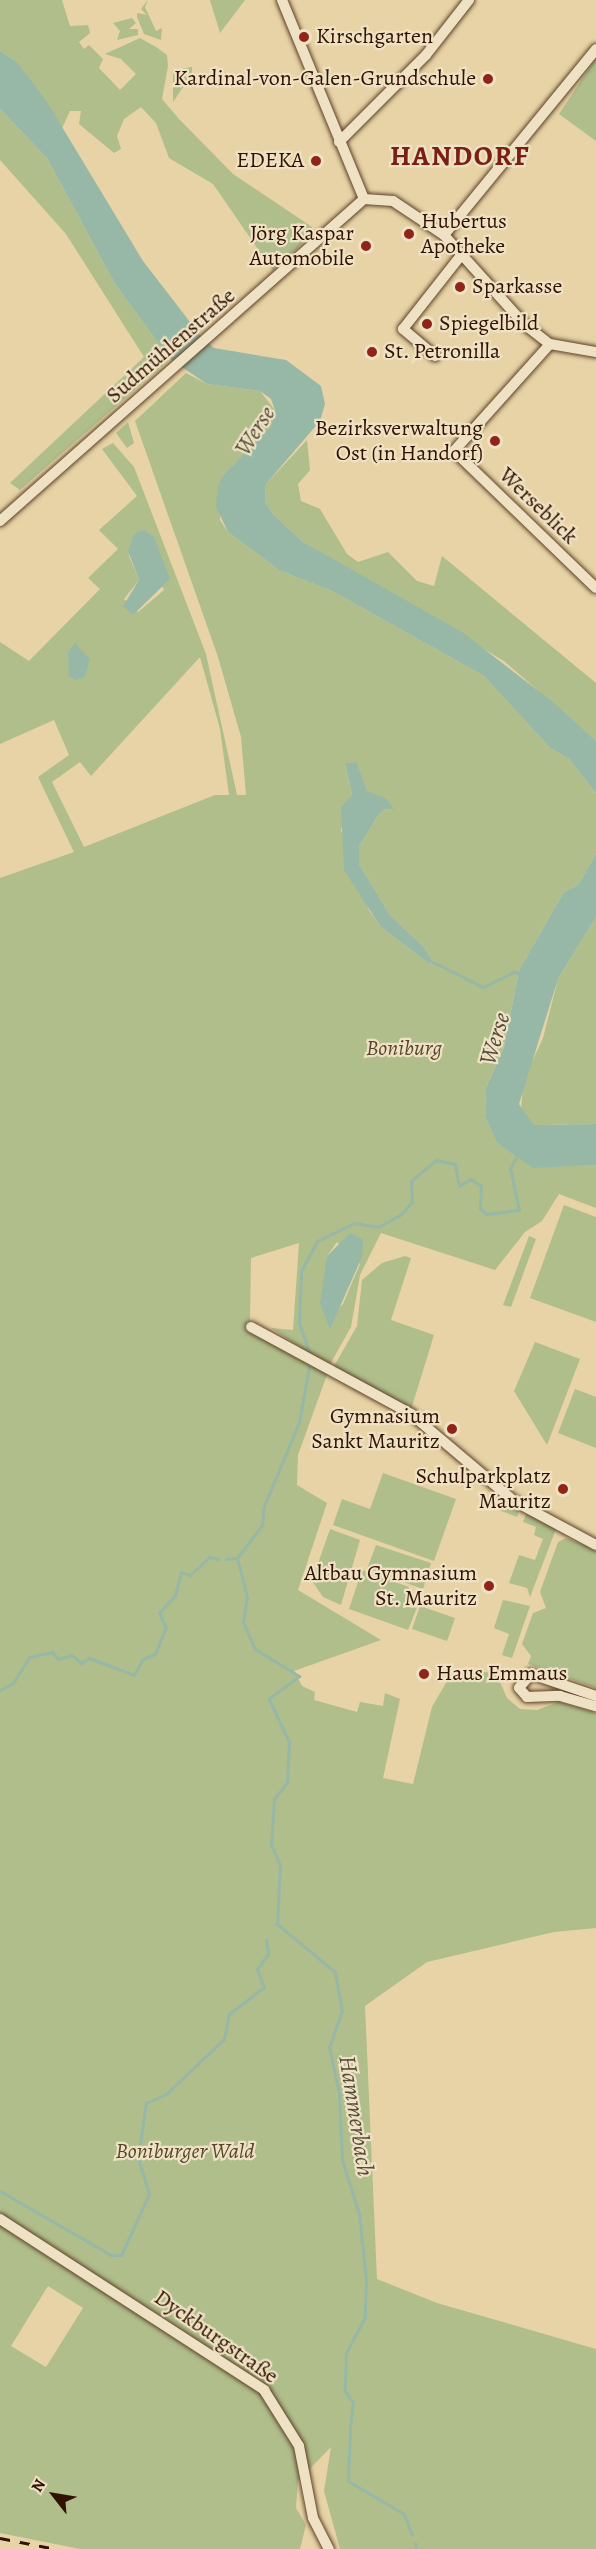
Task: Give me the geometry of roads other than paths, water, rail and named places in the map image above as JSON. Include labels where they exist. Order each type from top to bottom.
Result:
[{"type":"street","points":[[282,0],[364,199],[393,201],[444,235],[514,314],[550,344],[596,352]]},
{"type":"street","points":[[339,142],[426,55],[469,0]]},
{"type":"street","points":[[444,235],[596,49]]},
{"type":"street","name":"Sudmühlenstraße","points":[[0,521],[219,332],[364,199]]},
{"type":"street","points":[[435,356],[403,329],[428,293],[462,254]]},
{"type":"street","name":"Werseblick","points":[[550,344],[454,451],[596,586]]},
{"type":"street","points":[[251,1327],[411,1414],[514,1501],[596,1545]]},
{"type":"street","points":[[596,1696],[531,1674],[519,1688],[527,1697],[554,1695],[596,1706]]},
{"type":"street","name":"Dyckburgstraße","points":[[0,2219],[264,2390],[299,2446],[312,2512],[329,2549]]},
{"type":"waterway","points":[[433,962],[483,987],[514,972],[524,974]]},
{"type":"waterway","name":"Hammerbach","points":[[309,1351],[299,1324],[301,1271],[317,1241],[354,1223],[378,1227],[400,1215],[412,1202],[411,1181],[436,1160],[455,1164],[459,1186],[470,1179],[481,1186],[480,1208],[486,1214],[519,1210],[510,1168],[517,1156]]},
{"type":"waterway","name":"Hammerbach","points":[[309,1367],[299,1422],[264,1506],[262,1525],[237,1558],[247,1597],[243,1622],[255,1649],[299,1676],[269,1699],[289,1742],[287,1782],[274,1799],[271,1845],[280,1865],[277,1924],[335,1972],[342,2010],[329,2047],[339,2093],[342,2160],[359,2214],[366,2280],[365,2317],[346,2353],[345,2391],[353,2402],[350,2427]]},
{"type":"waterway","points":[[0,1690],[13,1683],[29,1657],[52,1652],[58,1659],[72,1655],[81,1663],[89,1658],[134,1675],[143,1659],[155,1654],[166,1627],[159,1613],[175,1595],[181,1572],[190,1575],[209,1557],[219,1559]]},
{"type":"waterway","points":[[226,1559],[236,1558]]},
{"type":"waterway","points":[[0,2191],[111,2255],[121,2255],[149,2194],[138,2157],[146,2103],[166,2094],[224,2039],[229,2014],[264,1987],[257,1969],[268,1954],[266,1939]]},
{"type":"waterway","name":"Hammerbach","points":[[350,2429],[348,2481],[404,2514],[412,2535]]},
{"type":"waterway","name":"Hammerbach","points":[[415,2543],[416,2549]]},
{"type":"railway","points":[[0,2538],[56,2549]]},
{"type":"place","name":"Kirschgarten","points":[[304,37]]},
{"type":"place","name":"Kardinal-von-Galen-Grundschule","points":[[488,79]]},
{"type":"place","name":"EDEKA","points":[[316,161]]},
{"type":"place","name":"Hubertus Apotheke","points":[[409,234]]},
{"type":"place","name":"Jörg Kaspar Automobile","points":[[366,246]]},
{"type":"place","name":"Sparkasse","points":[[460,287]]},
{"type":"place","name":"Spiegelbild","points":[[427,324]]},
{"type":"place","name":"St. Petronilla","points":[[372,352]]},
{"type":"place","name":"Bezirksverwaltung Ost (in Handorf)","points":[[495,441]]},
{"type":"place","name":"Gymnasium Sankt Mauritz","points":[[452,1429]]},
{"type":"place","name":"Schulparkplatz Mauritz","points":[[563,1489]]},
{"type":"place","name":"Altbau Gymnasium St. Mauritz","points":[[489,1586]]},
{"type":"place","name":"Haus Emmaus","points":[[424,1674]]},
{"type":"district","name":"HANDORF","points":[[460,156]]},
{"type":"water label","name":"Werse","points":[[255,431]]},
{"type":"water label","name":"Werse","points":[[495,1039]]},
{"type":"park label","name":"Boniburg","points":[[404,1049]]},
{"type":"park label","name":"Boniburger Wald","points":[[185,2152]]}]
